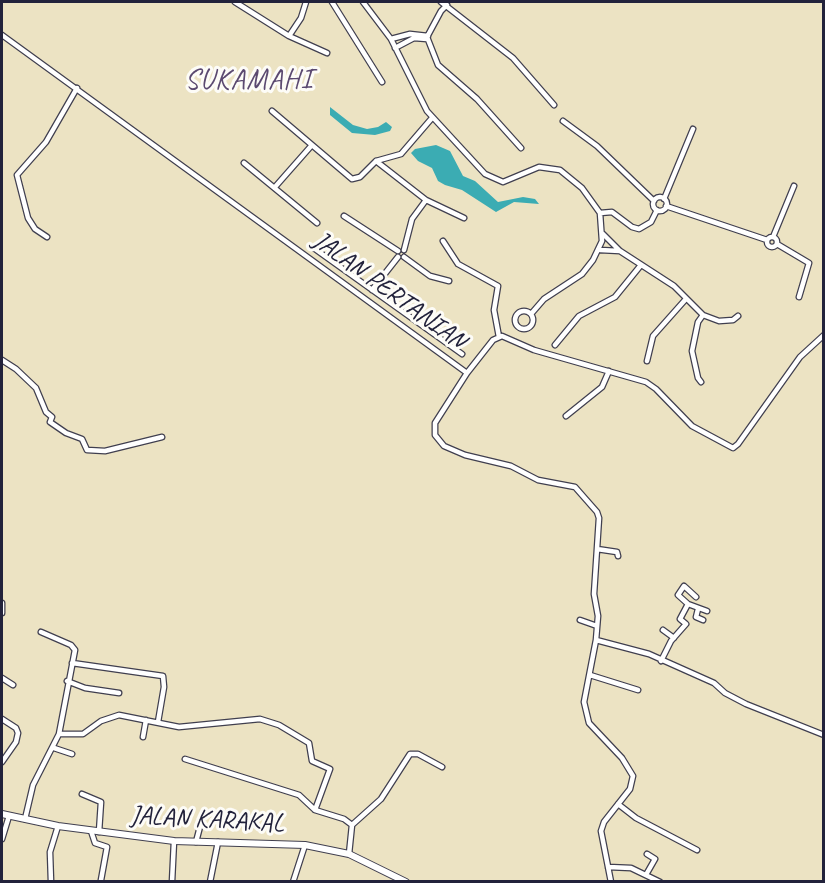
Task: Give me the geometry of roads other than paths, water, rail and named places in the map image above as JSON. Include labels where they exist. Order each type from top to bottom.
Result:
[{"type":"main road","name":"JALAN KARAKAL","points":[[5,815],[58,826],[174,841],[305,845],[350,854],[394,879],[406,882]]},
{"type":"street","points":[[235,2],[289,36],[327,53]]},
{"type":"street","points":[[289,36],[301,18],[306,2]]},
{"type":"street","points":[[332,2],[382,82]]},
{"type":"street","points":[[363,2],[390,39],[419,99],[432,118],[489,178],[503,182],[539,167],[560,170],[582,188],[600,213],[603,234],[599,250],[582,274],[544,299],[531,314]]},
{"type":"street","points":[[441,2],[513,58],[554,105]]},
{"type":"street","points":[[428,37],[447,5]]},
{"type":"street","points":[[390,39],[410,34],[428,37]]},
{"type":"street","name":"JALAN PERTANIAN","points":[[2,35],[467,373],[499,337],[510,338],[537,352],[651,385],[692,426],[733,448],[800,357],[824,335]]},
{"type":"street","points":[[395,48],[414,38],[428,37]]},
{"type":"street","points":[[428,37],[438,65],[477,99],[521,148]]},
{"type":"street","points":[[47,237],[35,229],[28,218],[17,175],[51,134],[77,88]]},
{"type":"street","points":[[272,111],[352,179],[360,177],[376,161],[398,157],[432,118]]},
{"type":"street","points":[[563,121],[597,147],[654,201],[654,207],[657,210]]},
{"type":"street","points":[[666,206],[664,199],[693,129]]},
{"type":"street","points":[[275,187],[312,145]]},
{"type":"street","points":[[376,161],[426,200],[464,218]]},
{"type":"street","points":[[244,163],[317,223]]},
{"type":"street","points":[[666,206],[767,240],[773,237],[794,186]]},
{"type":"street","points":[[654,201],[664,199]]},
{"type":"street","points":[[372,290],[401,254],[412,219],[426,200]]},
{"type":"street","points":[[657,210],[664,210],[666,206]]},
{"type":"street","points":[[600,213],[612,212],[632,227],[639,229],[648,225],[657,210]]},
{"type":"street","points":[[345,216],[430,276],[449,281]]},
{"type":"street","points":[[603,234],[620,251],[674,286],[685,300],[703,315],[719,321],[733,320],[738,316]]},
{"type":"street","points":[[773,237],[777,244],[809,263],[799,297]]},
{"type":"street","points":[[767,240],[770,247],[777,244]]},
{"type":"street","points":[[443,241],[448,253],[458,264],[498,286],[495,310],[499,337]]},
{"type":"street","points":[[315,249],[462,354]]},
{"type":"street","points":[[599,250],[620,251]]},
{"type":"street","points":[[555,345],[579,316],[615,297],[641,265]]},
{"type":"street","points":[[647,361],[653,336],[685,300]]},
{"type":"street","points":[[510,338],[518,327],[517,315],[524,312],[531,314]]},
{"type":"street","points":[[518,342],[525,329],[533,323],[531,314]]},
{"type":"street","points":[[701,382],[692,351],[698,322],[703,315]]},
{"type":"street","points":[[518,327],[525,329]]},
{"type":"street","points":[[2,360],[16,369],[36,388],[46,412],[52,417],[50,422],[66,433],[82,439],[87,450],[105,451],[162,437]]},
{"type":"street","points":[[566,416],[602,387],[609,371]]},
{"type":"street","points":[[467,373],[435,423],[434,429],[439,441],[465,454],[511,466],[538,480],[575,488],[597,512],[594,594],[597,626],[584,702],[590,723],[633,773],[630,789],[601,831],[611,882]]},
{"type":"street","points":[[597,549],[617,552],[618,556]]},
{"type":"street","points":[[696,597],[684,586],[678,595],[688,604],[707,611]]},
{"type":"street","points":[[2,603],[2,613]]},
{"type":"street","points":[[661,661],[674,638],[686,624],[680,619],[688,604]]},
{"type":"street","points":[[698,609],[696,617],[703,620]]},
{"type":"street","points":[[580,620],[597,626]]},
{"type":"street","points":[[663,630],[674,638]]},
{"type":"street","points":[[25,819],[33,785],[54,748],[59,734],[74,647],[41,632]]},
{"type":"street","points":[[596,640],[635,649],[714,683],[725,693],[746,704],[824,735]]},
{"type":"street","points":[[72,663],[163,676],[164,687],[158,722]]},
{"type":"street","points":[[590,675],[638,690]]},
{"type":"street","points":[[2,678],[13,684]]},
{"type":"street","points":[[68,681],[85,688],[119,693]]},
{"type":"street","points":[[59,734],[83,734],[101,721],[119,716],[179,727],[260,719],[293,731],[311,746],[312,760],[330,769],[315,810]]},
{"type":"street","points":[[2,719],[16,728],[18,733],[16,742],[2,762]]},
{"type":"street","points":[[143,737],[146,720]]},
{"type":"street","points":[[54,748],[72,754]]},
{"type":"street","points":[[350,854],[352,825],[381,799],[410,754],[418,754],[441,767]]},
{"type":"street","points":[[185,759],[299,795],[315,810],[344,819],[352,825]]},
{"type":"street","points":[[82,794],[101,802],[99,832]]},
{"type":"street","points":[[618,804],[636,818],[697,850]]},
{"type":"street","points":[[2,839],[5,815]]},
{"type":"street","points":[[196,842],[202,819]]},
{"type":"street","points":[[50,881],[50,852],[58,826]]},
{"type":"street","points":[[91,831],[95,843],[107,847],[101,880]]},
{"type":"street","points":[[172,882],[174,841]]},
{"type":"street","points":[[210,882],[218,842]]},
{"type":"street","points":[[293,882],[305,845]]},
{"type":"street","points":[[647,854],[655,859],[647,873]]},
{"type":"street","points":[[608,867],[626,867],[647,873],[660,882]]},
{"type":"water","points":[[330,107],[353,125],[367,129],[378,127],[386,122],[392,127],[390,131],[375,135],[352,133],[330,115]]},
{"type":"water","points":[[436,145],[450,151],[463,176],[475,181],[498,202],[523,197],[535,199],[539,204],[514,202],[496,212],[462,190],[438,181],[432,168],[418,161],[411,153],[415,149]]},
{"type":"district","name":"SUKAMAHI","points":[[249,81]]}]
